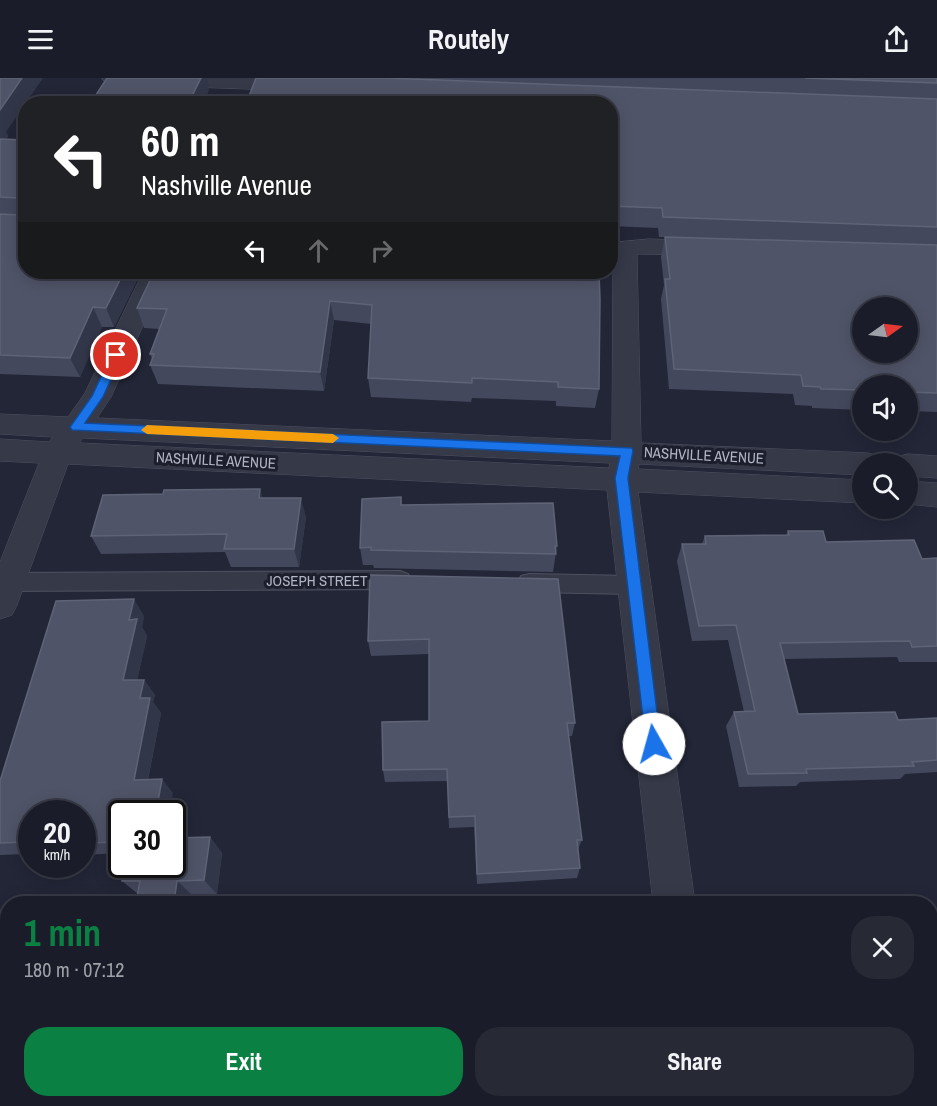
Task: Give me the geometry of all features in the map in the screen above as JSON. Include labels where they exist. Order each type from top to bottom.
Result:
[{"type":"street","points":[[112,78],[322,86]]},
{"type":"street","points":[[234,96],[240,83]]},
{"type":"street","points":[[673,896],[633,585],[624,465],[618,250],[649,246],[730,249]]},
{"type":"street","points":[[3,590],[57,453],[97,397],[152,279]]},
{"type":"street","name":"NASHVILLE AVENUE","points":[[0,424],[76,427],[624,465],[852,490]]},
{"type":"street","name":"NASHVILLE AVENUE","points":[[0,450],[624,465],[852,464]]},
{"type":"street","points":[[918,466],[937,467]]},
{"type":"street","points":[[918,494],[937,495]]},
{"type":"lane","name":"JOSEPH STREET","points":[[3,590],[173,580],[425,581]]},
{"type":"lane","points":[[506,583],[633,585]]},
{"type":"building","points":[[0,78],[22,78],[0,110]]},
{"type":"building","points":[[107,78],[201,78],[192,96],[95,96]]},
{"type":"building","points":[[256,78],[386,78],[937,99],[937,227],[663,217],[662,208],[618,206],[618,96],[249,96]]},
{"type":"building","points":[[805,78],[937,78],[937,83]]},
{"type":"building","points":[[0,139],[18,140],[18,198],[0,197]]},
{"type":"building","points":[[0,214],[18,215],[18,279],[120,279],[106,308],[93,307],[70,358],[0,355]]},
{"type":"building","points":[[665,237],[937,245],[937,393],[918,392],[918,375],[852,375],[852,390],[821,389],[820,387],[803,386],[801,375],[674,369],[665,279],[670,279]]},
{"type":"building","points":[[151,279],[599,279],[599,389],[558,387],[558,382],[472,378],[472,383],[368,378],[372,305],[330,301],[320,372],[150,365],[154,354],[150,354],[167,309],[137,308]]},
{"type":"building","points":[[260,489],[259,498],[301,498],[294,549],[224,549],[227,534],[91,536],[103,495],[163,494],[164,490]]},
{"type":"building","points":[[401,497],[401,505],[553,503],[556,554],[360,548],[362,499]]},
{"type":"building","points":[[788,531],[823,531],[826,542],[914,540],[922,559],[937,558],[937,646],[912,647],[910,641],[780,643],[798,714],[895,712],[898,720],[937,718],[937,760],[912,762],[914,766],[806,769],[807,773],[748,774],[734,712],[755,711],[736,625],[699,626],[682,544],[706,544],[705,536],[789,535]]},
{"type":"building","points":[[370,575],[558,579],[575,723],[567,723],[582,840],[577,840],[580,868],[477,874],[475,816],[449,817],[447,769],[383,770],[382,722],[429,721],[429,639],[368,641]]},
{"type":"building","points":[[134,599],[129,620],[137,619],[123,680],[144,680],[140,698],[150,698],[134,780],[162,779],[158,800],[108,800],[108,842],[96,843],[96,800],[18,800],[18,842],[0,843],[0,781],[56,601]]},
{"type":"building","points":[[210,837],[204,880],[177,881],[175,896],[137,896],[140,881],[122,881],[123,878],[186,878],[186,838]]},
{"type":"slow traffic","points":[[147,430],[333,438]]},
{"type":"route","points":[[116,355],[97,397],[76,427],[627,451],[621,478],[654,744]]}]
